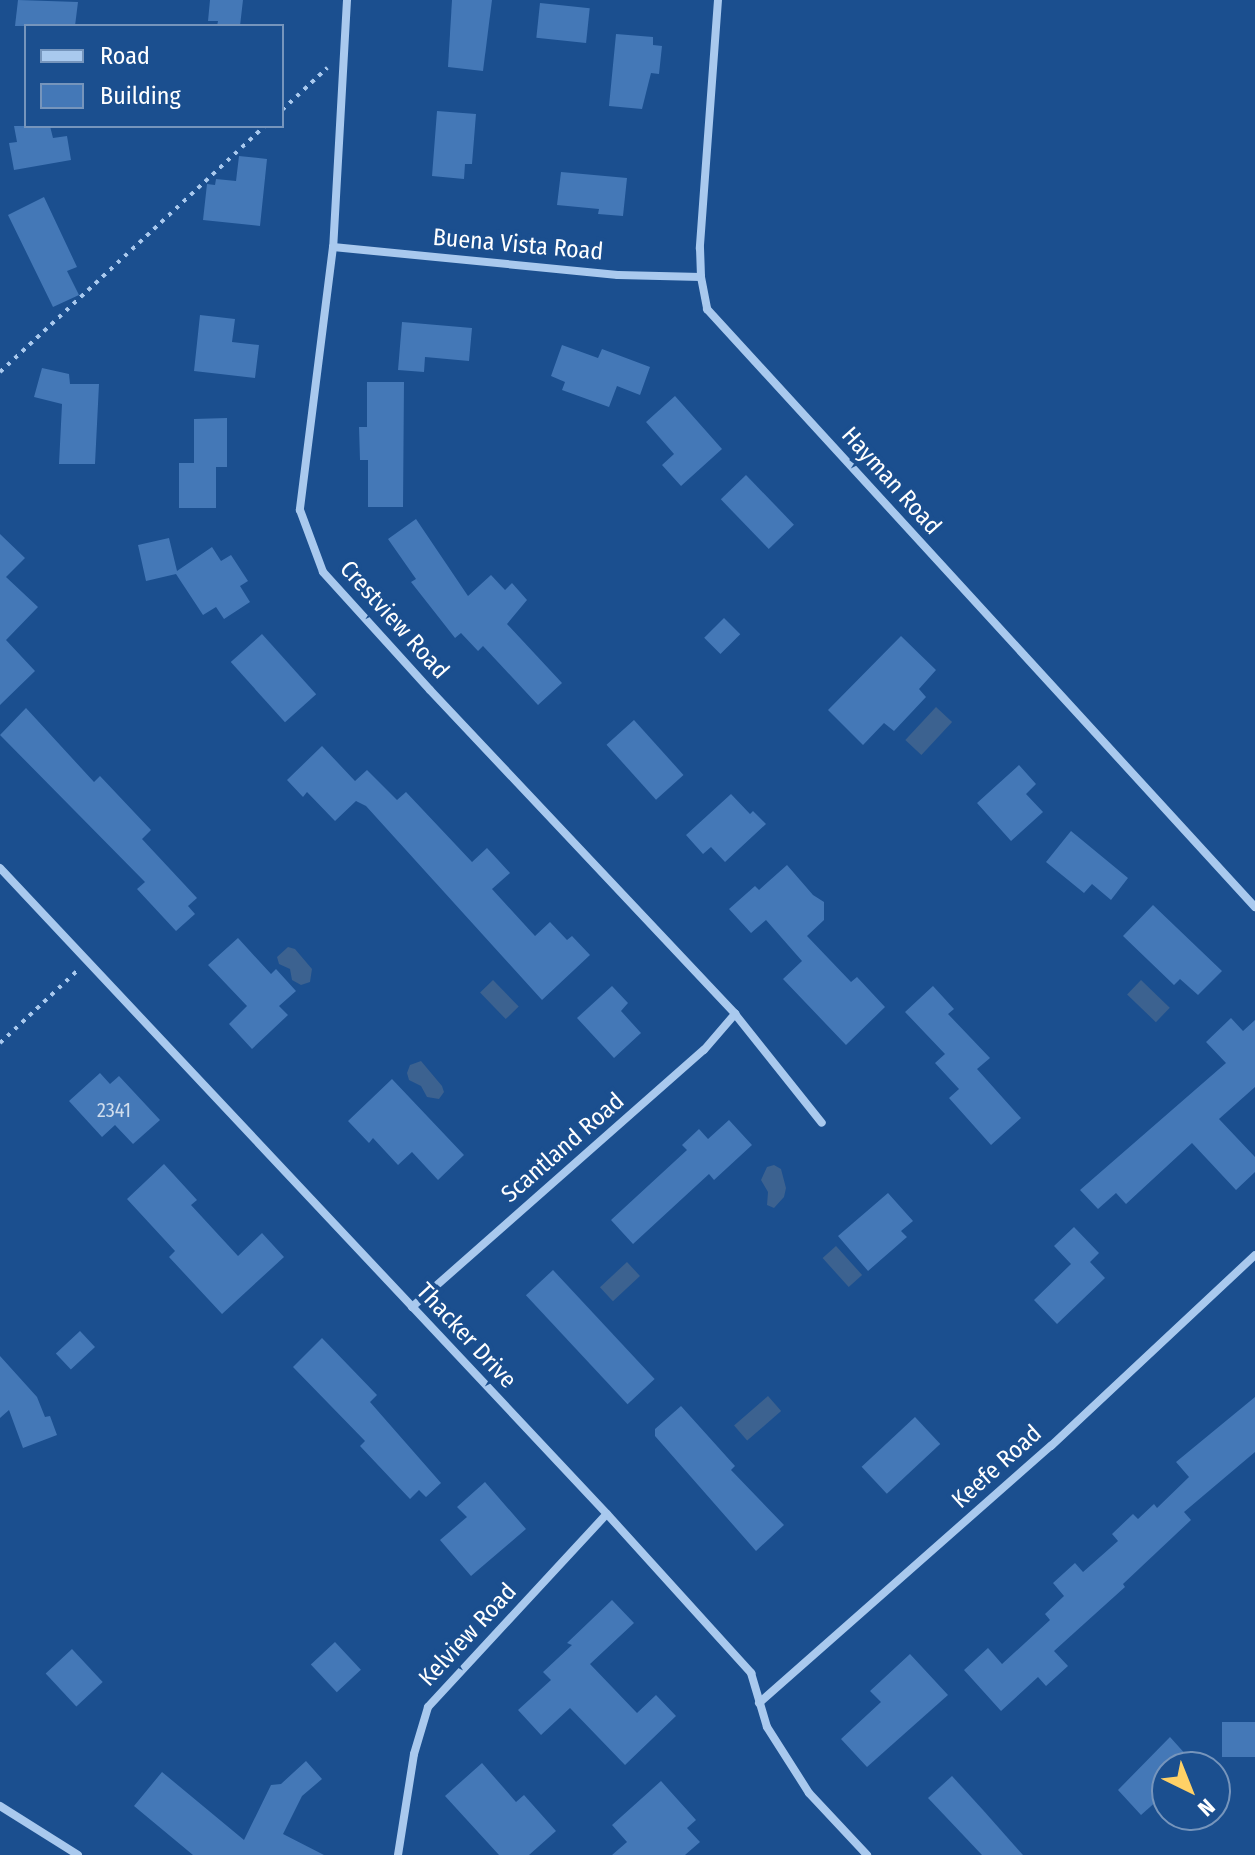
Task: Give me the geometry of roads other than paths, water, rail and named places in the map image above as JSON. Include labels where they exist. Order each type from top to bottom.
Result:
[{"type":"street","name":"Crestview Road","points":[[347,0],[333,247],[300,510],[323,572],[735,1014],[822,1123]]},
{"type":"street","name":"Hayman Road","points":[[718,0],[701,277],[707,309],[1255,907]]},
{"type":"street","name":"Buena Vista Road","points":[[333,247],[618,275],[701,277]]},
{"type":"street","name":"Thacker Drive","points":[[0,868],[607,1514],[751,1673],[767,1727],[809,1793],[867,1855]]},
{"type":"street","name":"Scantland Road","points":[[412,1307],[704,1050],[735,1014]]},
{"type":"street","name":"Keefe Road","points":[[759,1703],[1051,1446],[1255,1255]]},
{"type":"street","name":"Kelview Road","points":[[398,1855],[414,1754],[428,1707],[607,1514]]},
{"type":"street","points":[[0,1806],[78,1855]]},
{"type":"water","points":[[936,707],[952,722],[921,755],[905,740]]},
{"type":"water","points":[[288,947],[295,949],[312,969],[310,982],[301,985],[292,980],[290,969],[279,964],[277,957]]},
{"type":"water","points":[[493,980],[519,1007],[506,1019],[480,993]]},
{"type":"water","points":[[1141,980],[1170,1008],[1156,1022],[1127,994]]},
{"type":"water","points":[[421,1061],[442,1086],[444,1092],[439,1099],[427,1097],[421,1086],[409,1080],[407,1073],[410,1065]]},
{"type":"water","points":[[774,1165],[781,1169],[786,1188],[784,1197],[774,1208],[767,1205],[768,1192],[761,1180],[767,1167]]},
{"type":"water","points":[[836,1246],[862,1275],[849,1287],[823,1258]]},
{"type":"water","points":[[627,1262],[640,1276],[613,1301],[600,1287]]},
{"type":"water","points":[[768,1396],[781,1411],[747,1441],[734,1426]]}]
